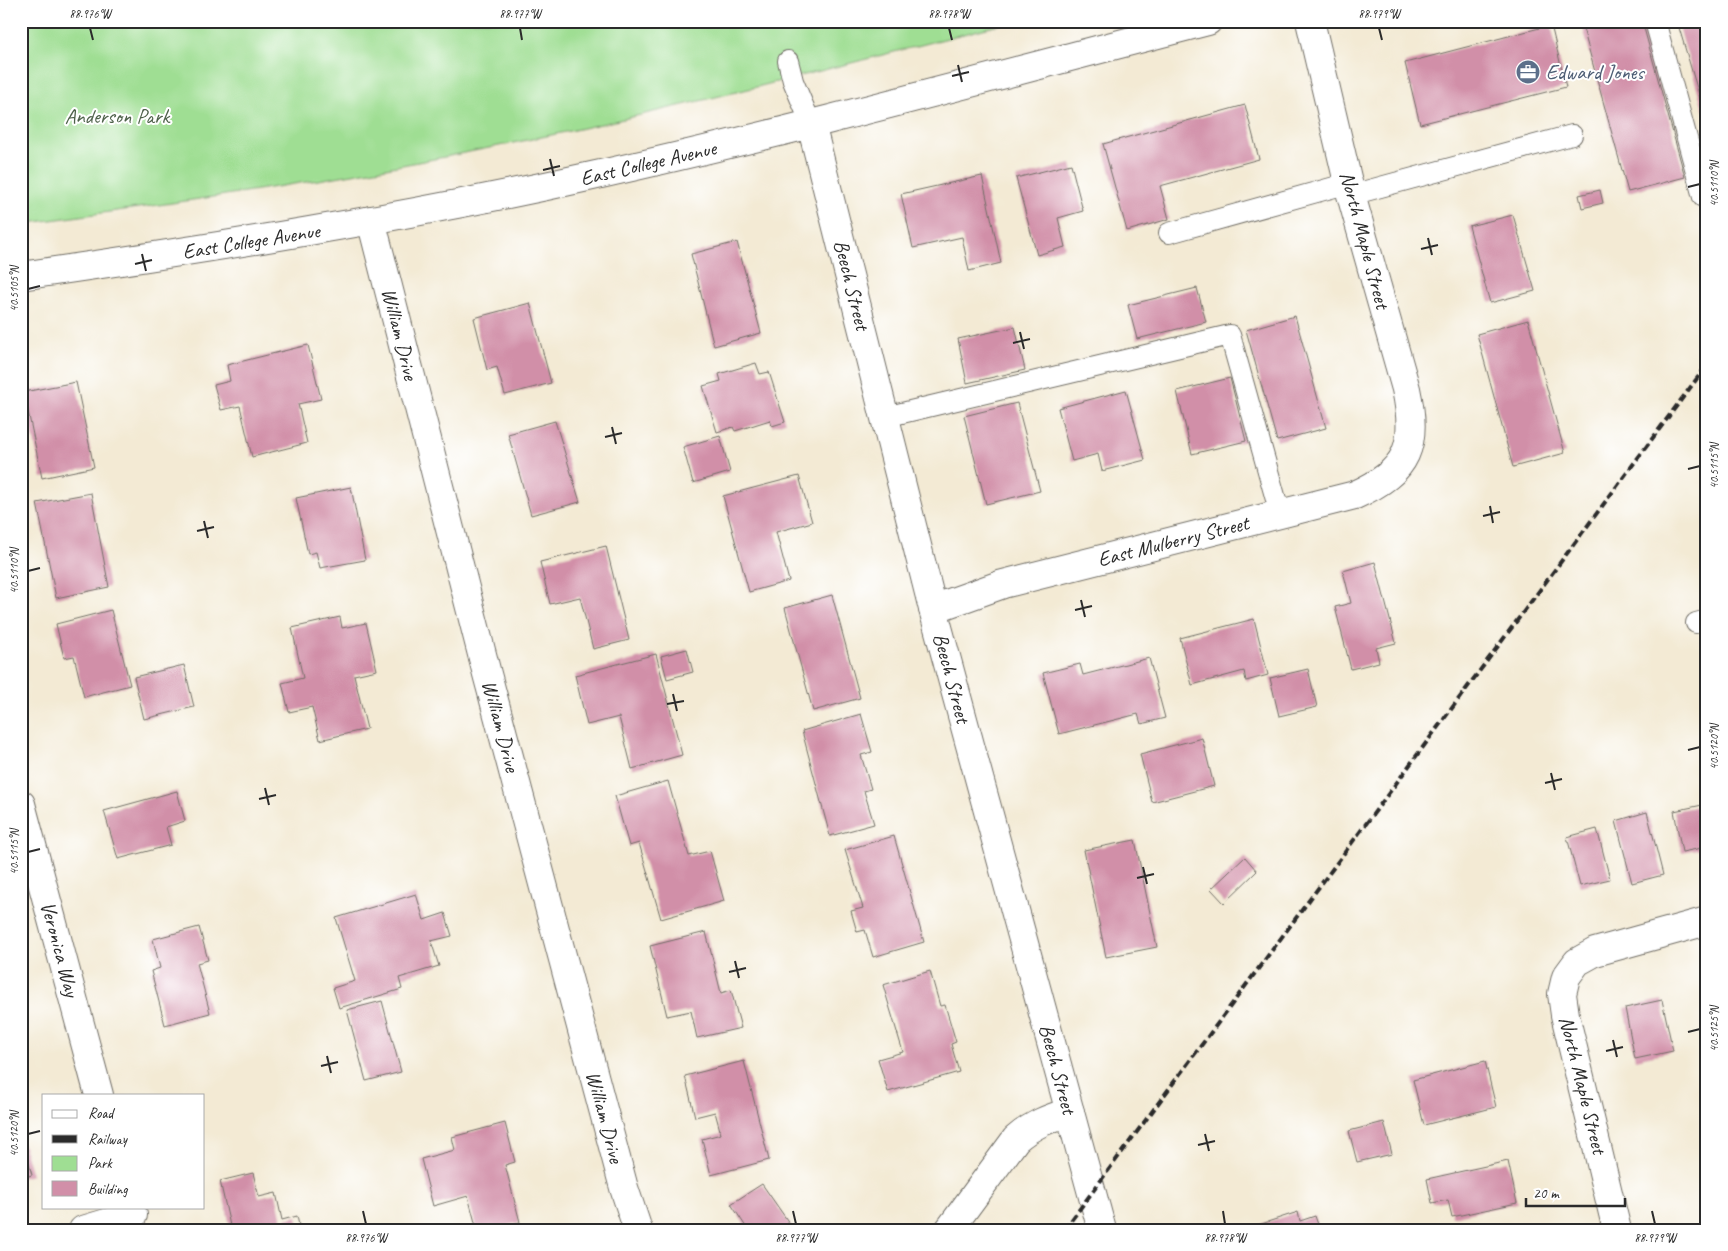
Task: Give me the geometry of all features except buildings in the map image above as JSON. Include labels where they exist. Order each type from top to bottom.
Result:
[{"type":"street","name":"East College Avenue","points":[[21,276],[187,251],[371,220],[591,176],[811,124],[1208,21]]},
{"type":"street","name":"North Maple Street","points":[[1310,21],[1350,189],[1411,413],[1407,453],[1403,458]]},
{"type":"street","name":"Beech Street","points":[[811,124],[933,609],[1102,1230]]},
{"type":"street","name":"William Drive","points":[[371,220],[487,674],[624,1188],[638,1230]]},
{"type":"street","name":"East Mulberry Street","points":[[933,609],[1003,584],[1355,495],[1376,486],[1394,472],[1403,458]]},
{"type":"street","name":"Veronica Way","points":[[21,804],[99,1094]]},
{"type":"street","name":"North Maple Street","points":[[1617,1230],[1564,1015],[1562,994],[1566,977],[1577,962],[1595,952],[1707,922]]},
{"type":"street","points":[[950,1230],[1016,1139],[1030,1128],[1070,1112]]},
{"type":"street","points":[[83,1230],[134,1217]]},
{"type":"lane","points":[[1655,21],[1703,197]]},
{"type":"lane","points":[[788,61],[793,81],[811,124]]},
{"type":"lane","points":[[1169,233],[1572,135]]},
{"type":"lane","points":[[885,417],[1230,335],[1280,514]]},
{"type":"green space","name":"Anderson Park","points":[[21,21],[1014,21],[693,103],[499,146],[261,190],[21,224]]},
{"type":"railway","points":[[1064,1230],[1707,365]]},
{"type":"place","name":"Edward Jones","points":[[1528,72]]}]
